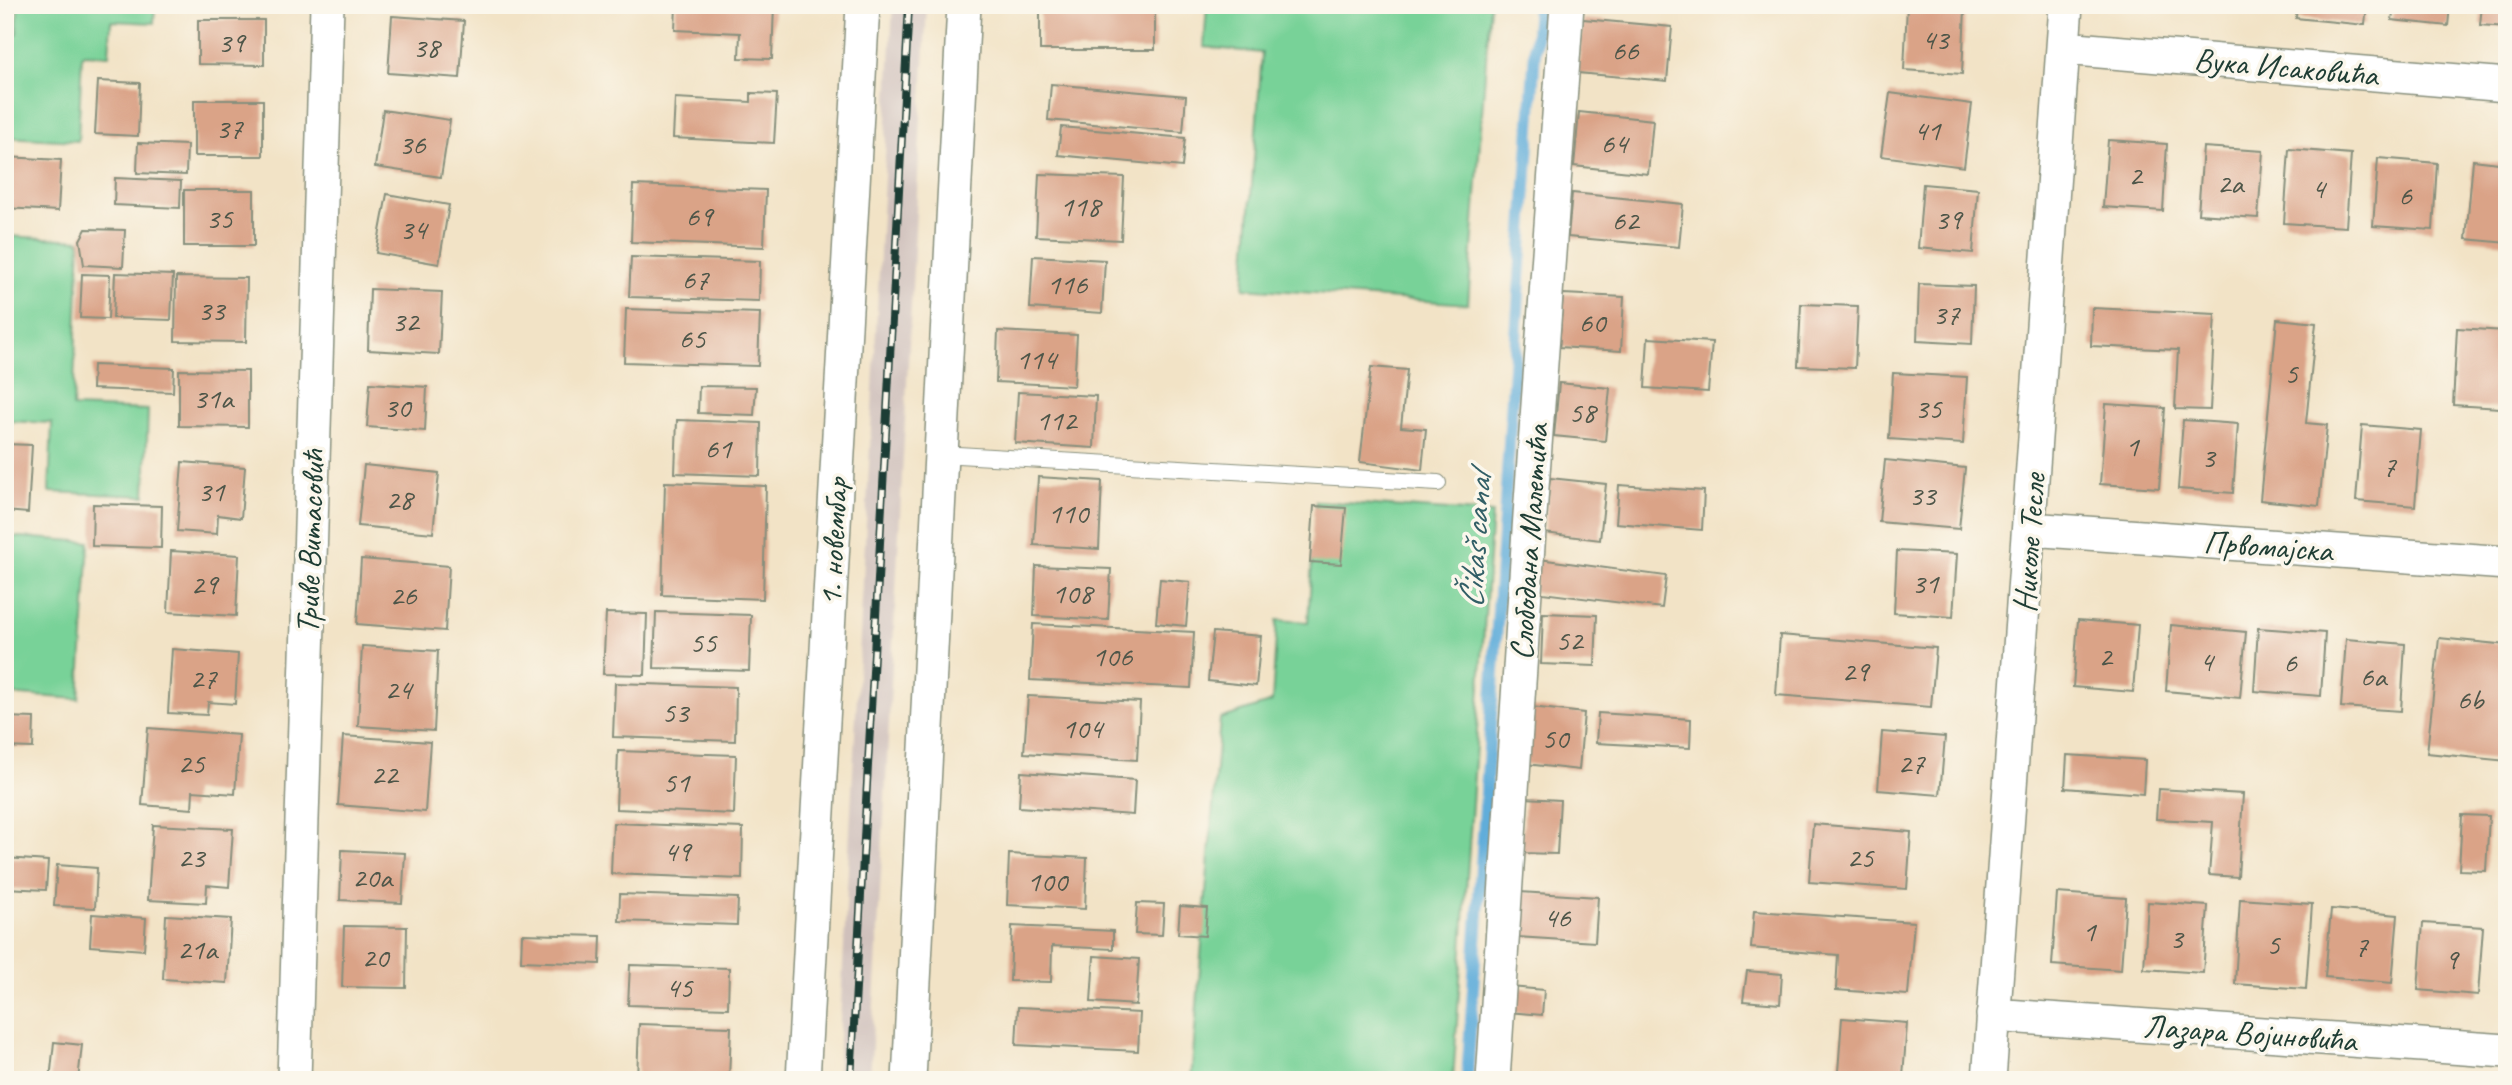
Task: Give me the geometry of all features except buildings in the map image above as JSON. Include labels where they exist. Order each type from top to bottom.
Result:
[{"type":"street","name":"Триве Витасовић","points":[[294,1080],[327,5]]},
{"type":"street","name":"1. новембар","points":[[803,1080],[863,5]]},
{"type":"street","points":[[909,1080],[964,5]]},
{"type":"street","name":"Слободана Малетића","points":[[1493,1080],[1567,5]]},
{"type":"street","name":"Николе Тесле","points":[[1989,1080],[2066,5]]},
{"type":"street","name":"Вука Исаковића","points":[[2064,48],[2507,85]]},
{"type":"street","name":"Првомајска","points":[[2030,529],[2507,563]]},
{"type":"street","name":"Лазара Војиновића","points":[[1993,1015],[2507,1051]]},
{"type":"lane","points":[[941,454],[1438,483]]},
{"type":"shaded area","points":[[893,5],[927,5],[870,1080],[837,1080]]},
{"type":"green space","points":[[18,5],[155,5],[154,23],[111,21],[109,55],[82,54],[78,141],[5,137],[5,34],[17,34]]},
{"type":"green space","points":[[1207,5],[1490,5],[1468,304],[1244,288],[1262,53],[1204,47]]},
{"type":"green space","points":[[5,236],[80,240],[73,407],[148,410],[145,496],[49,492],[52,423],[5,421]]},
{"type":"green space","points":[[1316,501],[1492,513],[1453,1080],[1191,1080],[1220,719],[1272,702],[1277,620],[1308,622]]},
{"type":"green space","points":[[5,536],[89,542],[79,699],[5,694]]},
{"type":"waterway","name":"Čikaš canal","points":[[1467,1080],[1538,5]]},
{"type":"railway","points":[[851,1080],[909,5]]}]
